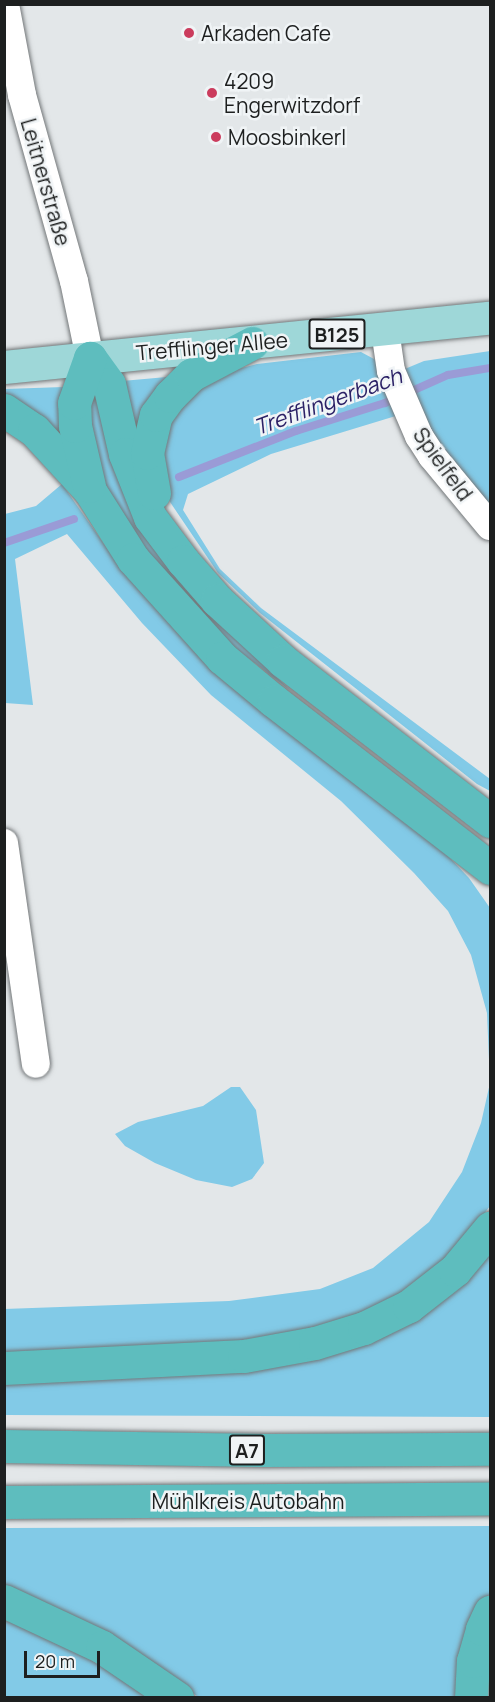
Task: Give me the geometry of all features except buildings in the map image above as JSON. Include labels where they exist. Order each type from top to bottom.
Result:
[{"type":"highway","points":[[174,548],[156,503],[147,453],[156,415],[191,375],[252,343]]},
{"type":"highway","points":[[90,358],[74,403],[80,454],[90,491]]},
{"type":"highway","points":[[90,358],[110,384],[135,485],[150,517],[217,600],[283,661],[490,820]]},
{"type":"highway","points":[[4,410],[34,430],[90,491],[133,558],[222,658],[273,701],[482,861],[490,885]]},
{"type":"highway","points":[[4,1368],[244,1356],[315,1343],[364,1328],[409,1306],[455,1270],[490,1228]]},
{"type":"highway","name":"A7","points":[[4,1446],[264,1450],[490,1449]]},
{"type":"highway","name":"Mühlkreis Autobahn","points":[[4,1502],[490,1499]]},
{"type":"highway","points":[[4,1601],[102,1647],[177,1698]]},
{"type":"highway","points":[[471,1698],[473,1661],[490,1611]]},
{"type":"main road","name":"Trefflinger Allee","points":[[4,367],[490,318]]},
{"type":"street","name":"Leitnerstraße","points":[[5,4],[22,95],[74,281],[90,358]]},
{"type":"street","name":"Spielfeld","points":[[385,330],[391,371],[407,409],[432,456],[490,526]]},
{"type":"street","points":[[4,843],[36,1064]]},
{"type":"shaded area","points":[[490,351],[490,509],[431,438],[400,371],[424,361]]},
{"type":"shaded area","points":[[361,352],[374,359],[381,368],[399,415],[271,454],[188,494],[183,510],[220,569],[261,608],[490,779],[490,791],[477,784],[260,613],[218,573],[170,502],[162,476],[160,457],[170,418],[207,382],[219,374],[257,364]]},
{"type":"shaded area","points":[[178,376],[136,458],[122,381]]},
{"type":"shaded area","points":[[64,387],[70,455],[5,398],[4,389]]},
{"type":"shaded area","points":[[100,395],[205,609],[291,691],[220,636],[135,539],[109,493],[92,452],[85,404]]},
{"type":"shaded area","points":[[62,484],[125,574],[430,837],[469,878],[490,908],[490,1083],[487,1013],[471,955],[448,911],[414,873],[341,801],[211,695],[142,623],[67,534],[15,559],[33,705],[5,703],[5,514],[36,506]]},
{"type":"shaded area","points":[[490,1083],[490,1206],[458,1248],[396,1296],[347,1319],[292,1334],[223,1343],[5,1354],[4,1309],[229,1301],[320,1289],[373,1268],[429,1222],[462,1172],[481,1123]]},
{"type":"shaded area","points":[[231,1087],[240,1087],[256,1110],[264,1163],[252,1179],[232,1187],[196,1180],[155,1163],[125,1146],[115,1134],[138,1122],[203,1106]]},
{"type":"shaded area","points":[[490,1248],[490,1417],[5,1415],[4,1379],[252,1365]]},
{"type":"shaded area","points":[[490,1526],[490,1593],[484,1603],[460,1697],[198,1697],[185,1687],[5,1588],[5,1528]]},
{"type":"shaded area","points":[[5,1617],[99,1664],[149,1698],[5,1698]]},
{"type":"waterway","name":"Trefflingerbach","points":[[179,477],[296,431],[385,403],[448,375],[490,368]]},
{"type":"waterway","name":"Trefflingerbach","points":[[4,543],[74,519]]},
{"type":"place","name":"Arkaden Cafe","points":[[189,33]]},
{"type":"place","name":"4209 Engerwitzdorf","points":[[212,93]]},
{"type":"place","name":"Moosbinkerl","points":[[216,137]]}]
